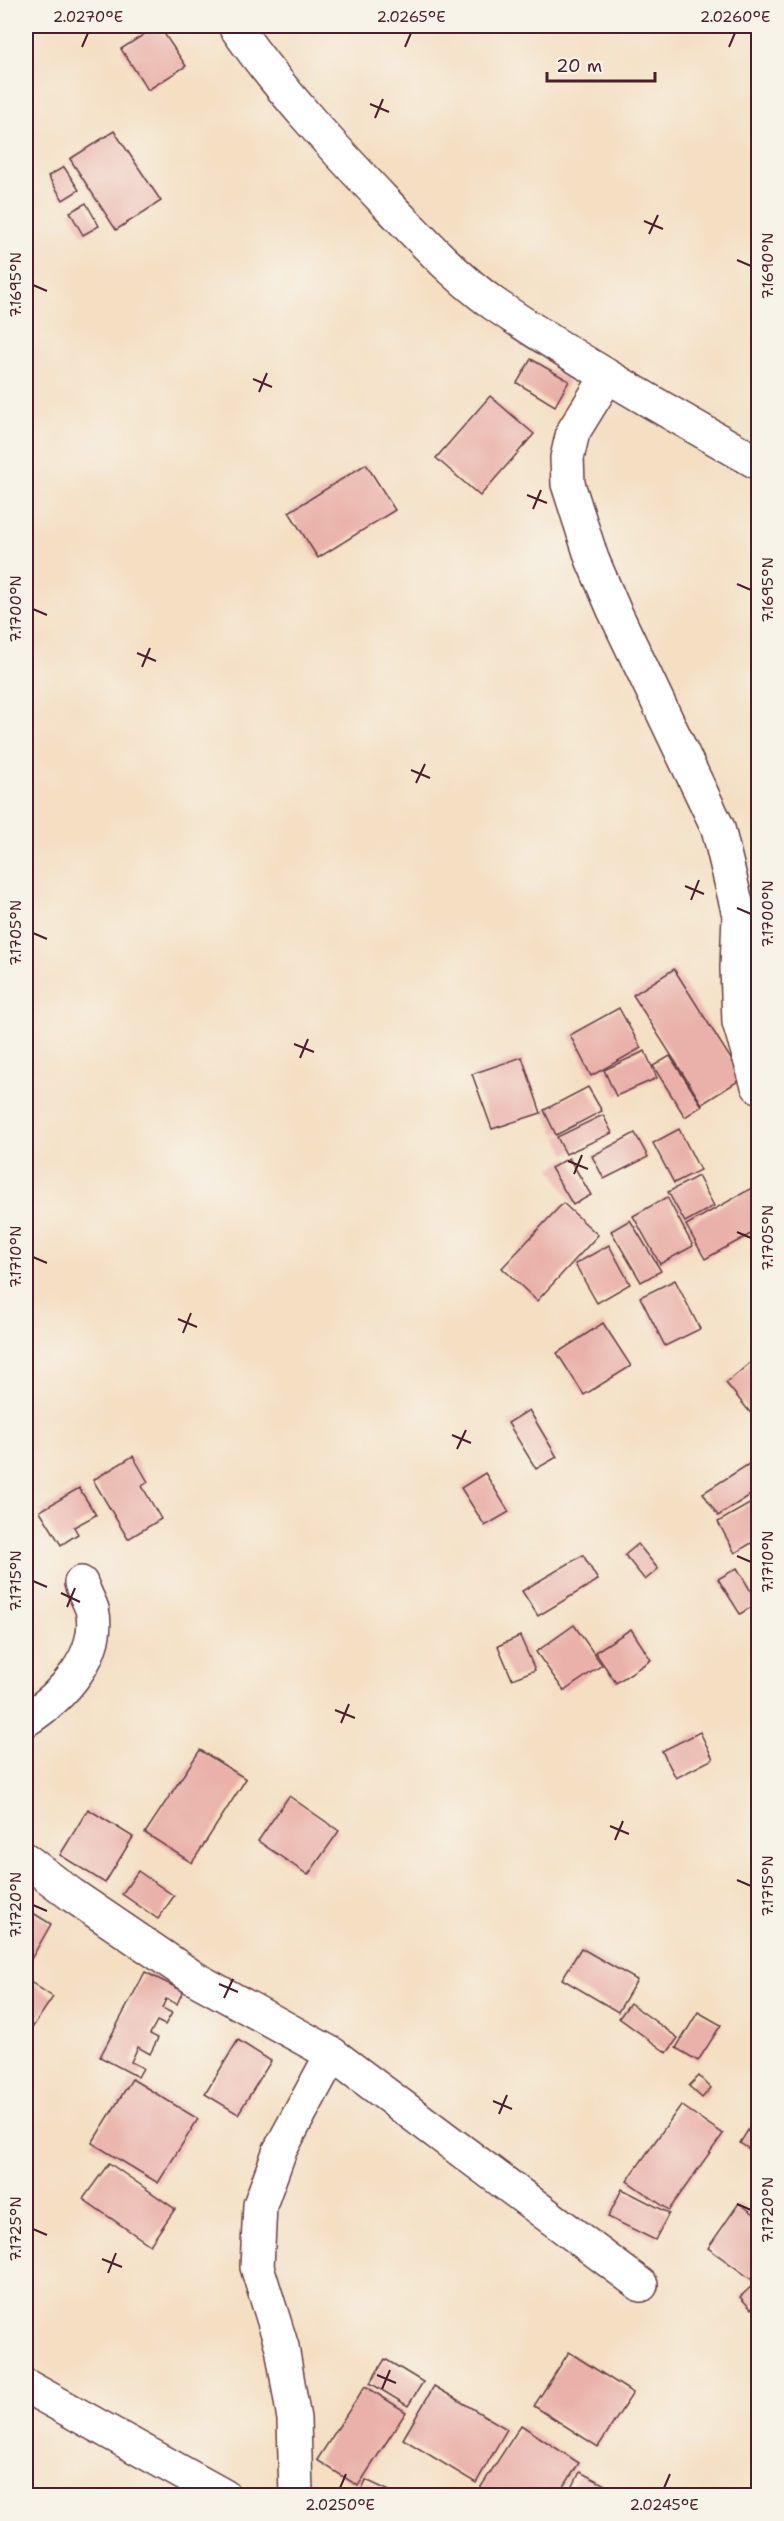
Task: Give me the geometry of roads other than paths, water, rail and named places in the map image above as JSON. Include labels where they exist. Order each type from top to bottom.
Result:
[{"type":"street","points":[[235,26],[256,56],[329,143],[450,268],[493,303],[607,377],[759,463]]},
{"type":"street","points":[[607,377],[573,432],[567,458],[568,484],[592,559],[614,610],[718,828],[739,915],[737,968],[739,1022],[759,1086]]},
{"type":"street","points":[[26,1720],[70,1682],[85,1660],[92,1633],[92,1610],[81,1583]]},
{"type":"street","points":[[26,1860],[194,1978],[332,2054],[641,2285]]},
{"type":"street","points":[[296,2496],[294,2418],[282,2347],[257,2267],[260,2205],[280,2150],[332,2054]]},
{"type":"street","points":[[26,2386],[224,2496]]}]
